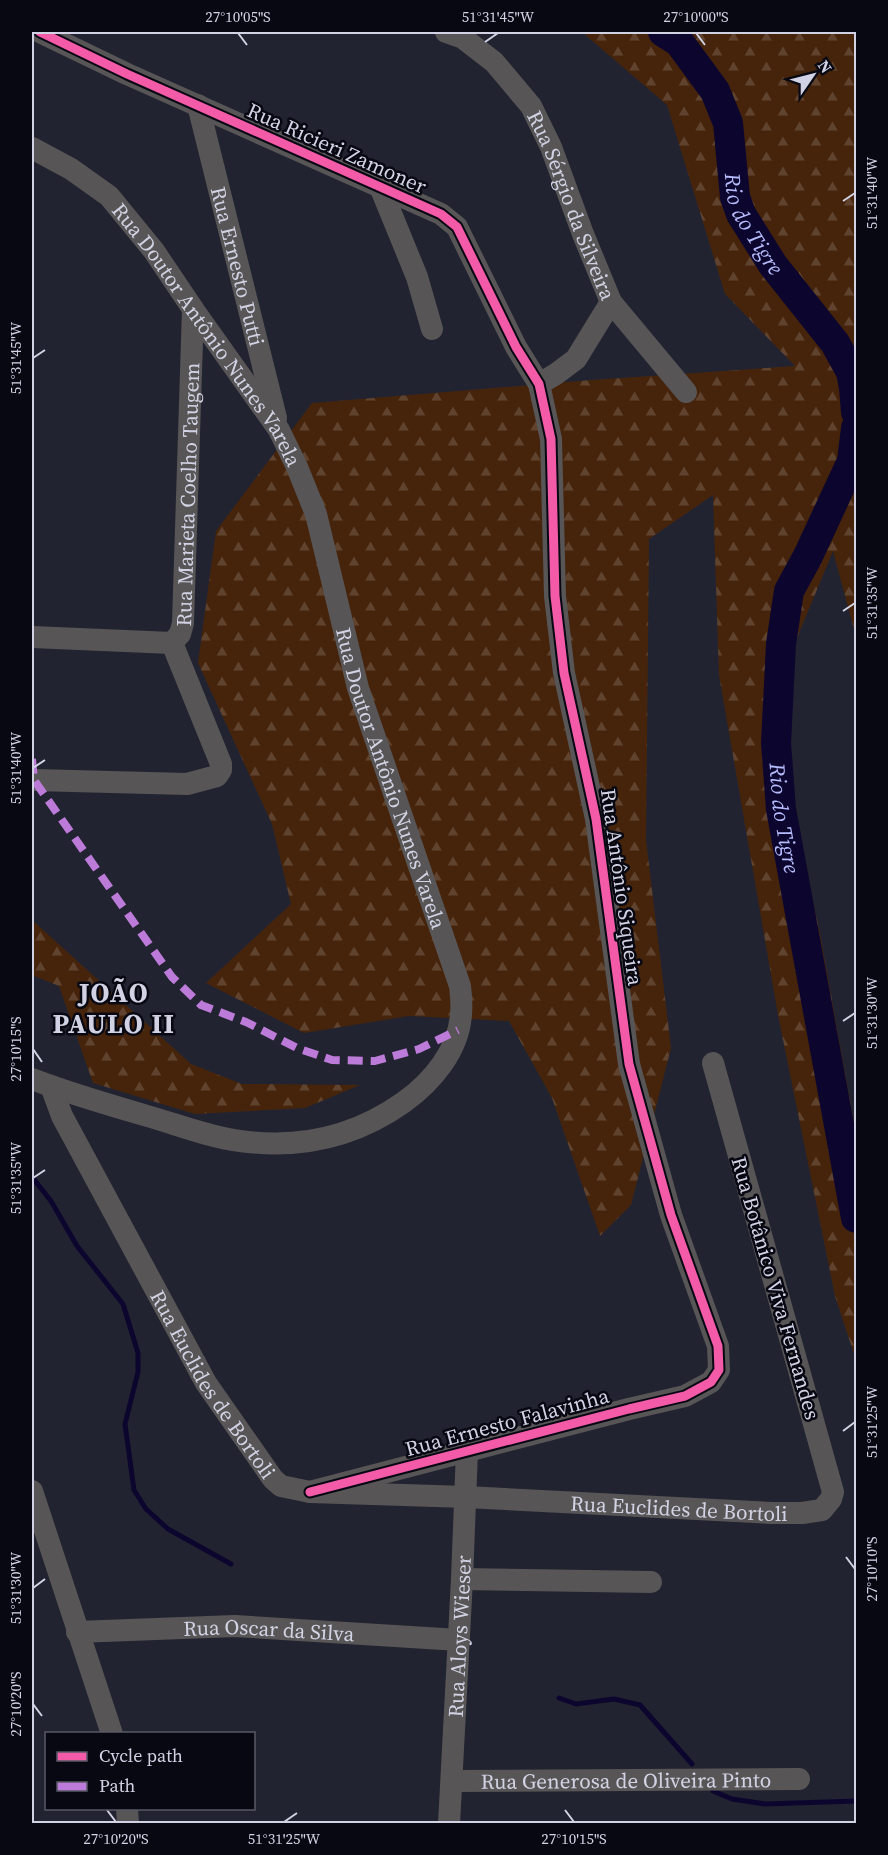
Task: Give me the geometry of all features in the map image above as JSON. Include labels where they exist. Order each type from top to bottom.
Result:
[{"type":"street","name":"Rua Ricieri Zamoner","points":[[40,32],[127,74],[441,214],[457,227],[516,347],[539,384]]},
{"type":"street","name":"Rua Sérgio da Silveira","points":[[446,32],[463,38],[494,62],[531,106],[551,147],[611,302],[686,392]]},
{"type":"street","name":"Rua Ernesto Putti","points":[[198,105],[279,430]]},
{"type":"street","name":"Rua Doutor Antônio Nunes Varela","points":[[32,148],[71,169],[109,196],[154,251],[279,430],[316,514],[358,688],[460,986],[461,1014],[449,1054],[418,1092],[373,1122],[346,1132],[296,1144],[239,1141],[206,1134],[41,1083]]},
{"type":"street","points":[[381,189],[417,277],[432,329]]},
{"type":"street","points":[[539,384],[576,359],[611,302]]},
{"type":"street","name":"Rua Marieta Coelho Taugem","points":[[172,643],[180,634],[183,623],[193,309]]},
{"type":"street","name":"Rua Antônio Siqueira","points":[[539,384],[551,439],[555,596],[564,673],[596,819],[629,1064],[672,1215],[718,1346],[719,1370],[711,1382]]},
{"type":"street","points":[[32,637],[172,643],[221,764],[217,776],[187,784],[34,780]]},
{"type":"street","name":"Rua Botânico Viva Fernandes","points":[[713,1063],[833,1492],[831,1499],[822,1509]]},
{"type":"street","name":"Rua Euclides de Bortoli","points":[[41,1083],[62,1116],[206,1383],[273,1479],[281,1485],[310,1492],[466,1497],[772,1513],[802,1513],[822,1509]]},
{"type":"street","name":"Rua Ernesto Falavinha","points":[[310,1492],[685,1396],[711,1382]]},
{"type":"street","name":"Rua Aloys Wieser","points":[[449,1824],[466,1497],[466,1451]]},
{"type":"street","points":[[32,1491],[111,1732]]},
{"type":"street","points":[[462,1579],[651,1582]]},
{"type":"street","name":"Rua Oscar da Silva","points":[[77,1632],[235,1626],[459,1640]]},
{"type":"street","name":"Rua Generosa de Oliveira Pinto","points":[[452,1781],[799,1779]]},
{"type":"green space","points":[[582,32],[856,32],[856,637],[833,551],[794,645],[787,734],[800,839],[820,934],[856,1134],[856,1360],[835,1296],[778,1015],[719,675],[713,495],[649,539],[646,840],[671,1048],[631,1205],[600,1236],[552,1098],[509,1021],[409,1016],[304,1033],[206,983],[291,904],[272,824],[198,663],[216,531],[312,403],[795,366],[725,294],[667,105]]},
{"type":"green space","points":[[32,920],[191,1064],[242,1084],[360,1085],[305,1108],[195,1114],[93,1083],[59,986],[32,975]]},
{"type":"waterway","name":"Rio do Tigre","points":[[663,32],[679,42],[715,91],[728,123],[735,197],[741,214],[773,265],[835,343],[851,372],[856,412]]},
{"type":"waterway","name":"Rio do Tigre","points":[[856,428],[852,461],[808,556],[789,591],[781,644],[776,743],[781,809],[856,1218]]},
{"type":"waterway","points":[[32,1177],[51,1201],[77,1246],[123,1304],[138,1353],[138,1372],[125,1424],[134,1490],[146,1509],[168,1529],[231,1564]]},
{"type":"waterway","points":[[559,1698],[576,1704],[614,1699],[640,1705],[692,1764]]},
{"type":"waterway","points":[[713,1791],[732,1799],[765,1804],[856,1801]]},
{"type":"marked path","points":[[32,759],[34,780],[172,977],[201,1005],[246,1022],[297,1048],[332,1060],[375,1061],[419,1049],[458,1030]]},
{"type":"cycle path","points":[[40,32],[127,74],[441,214],[457,227],[516,347],[539,384],[551,439],[555,596],[564,673],[596,819],[629,1064],[671,1215],[718,1346],[719,1370],[711,1382],[685,1396],[310,1492]]},
{"type":"district","name":"JOÃO PAULO II","points":[[114,1008]]}]
